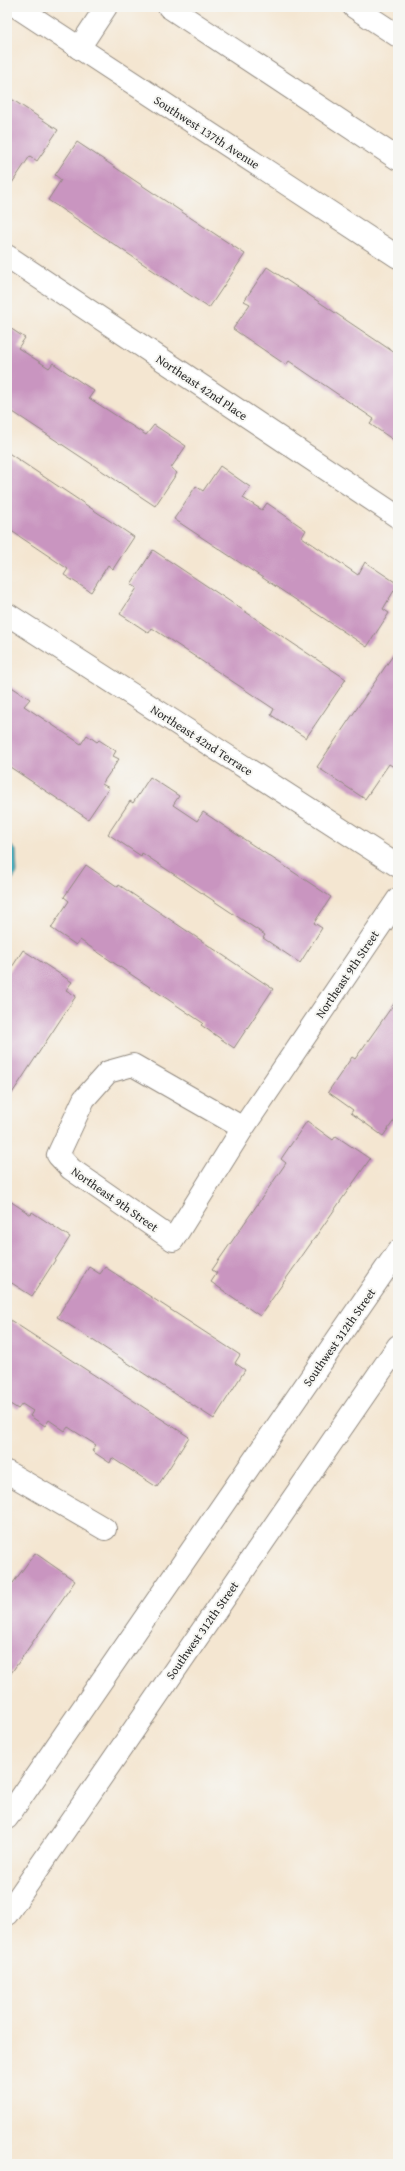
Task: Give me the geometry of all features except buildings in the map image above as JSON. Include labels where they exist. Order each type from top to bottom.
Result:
[{"type":"main road","name":"Southwest 137th Avenue","points":[[17,7],[398,257]]},
{"type":"main road","points":[[79,48],[106,7]]},
{"type":"main road","points":[[169,7],[398,159]]},
{"type":"main road","points":[[354,7],[398,36]]},
{"type":"main road","name":"Northeast 42nd Place","points":[[7,256],[398,517]]},
{"type":"main road","name":"Northeast 42nd Terrace","points":[[7,614],[398,866]]},
{"type":"main road","name":"Northeast 9th Street","points":[[243,1128],[133,1065],[108,1072],[84,1099],[58,1155],[71,1169],[173,1240],[243,1128],[398,899]]},
{"type":"main road","name":"Southwest 312th Street","points":[[7,1818],[398,1251]]},
{"type":"main road","name":"Southwest 312th Street","points":[[7,1914],[398,1346]]},
{"type":"main road","points":[[7,1472],[104,1529]]},
{"type":"water","points":[[7,842],[16,850],[17,873],[7,889]]}]
